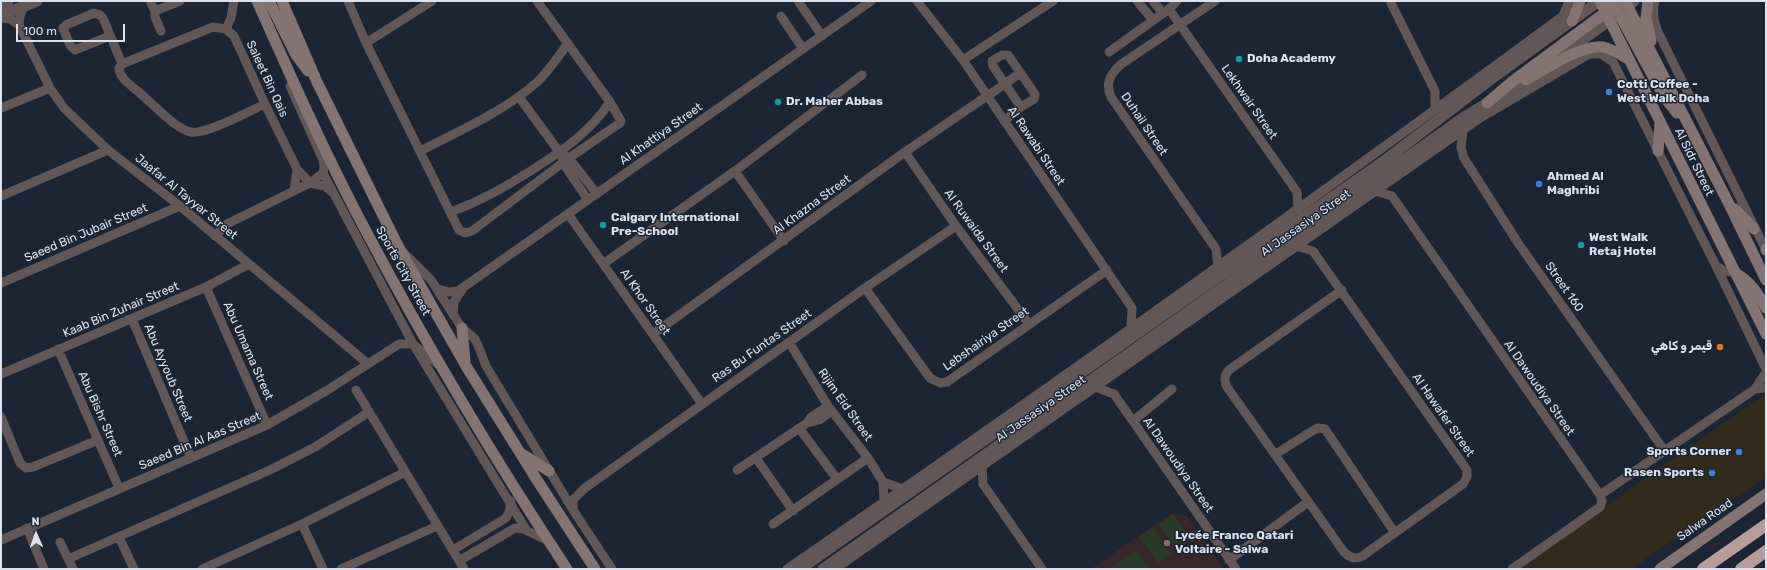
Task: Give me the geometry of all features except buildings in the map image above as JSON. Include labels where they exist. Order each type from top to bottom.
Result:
[{"type":"highway","points":[[1703,569],[1766,525]]},
{"type":"highway","points":[[1741,569],[1766,551]]},
{"type":"main road","name":"Sports City Street","points":[[257,1],[367,232],[441,367],[567,569]]},
{"type":"main road","points":[[269,1],[296,55],[317,82]]},
{"type":"main road","name":"Sports City Street","points":[[282,1],[317,82],[399,248],[466,366],[519,452],[595,569]]},
{"type":"main road","points":[[1572,21],[1580,1]]},
{"type":"main road","name":"Al Sidr Street","points":[[1600,1],[1617,6],[1656,61],[1766,280]]},
{"type":"main road","points":[[1648,1],[1646,11],[1647,25],[1656,61]]},
{"type":"main road","points":[[1485,104],[1513,81],[1617,6],[1665,98],[1692,132]]},
{"type":"main road","name":"Al Sidr Street","points":[[1617,6],[1628,59],[1734,273],[1766,334]]},
{"type":"main road","points":[[1526,80],[1578,52],[1593,47],[1602,47],[1616,52],[1628,59]]},
{"type":"main road","points":[[1658,151],[1660,123]]},
{"type":"main road","points":[[1728,202],[1754,229]]},
{"type":"main road","points":[[1734,273],[1746,280],[1756,291],[1766,308]]},
{"type":"main road","points":[[462,328],[466,366]]},
{"type":"main road","points":[[519,452],[549,471]]},
{"type":"main road","name":"Salwa Road","points":[[1660,569],[1766,494]]},
{"type":"main road","points":[[1748,507],[1766,501]]},
{"type":"main road","points":[[558,555],[571,569]]},
{"type":"street","points":[[1,4],[8,1]]},
{"type":"street","points":[[1,16],[37,1]]},
{"type":"street","points":[[150,1],[155,11],[155,17],[161,31]]},
{"type":"street","points":[[155,11],[180,1]]},
{"type":"street","points":[[234,1],[231,18],[226,29],[213,27],[122,64],[119,68],[122,76],[178,126],[190,132],[206,130],[265,104]]},
{"type":"street","points":[[348,1],[366,43],[459,230],[465,233],[472,231],[620,123],[620,119],[610,102],[537,1]]},
{"type":"street","points":[[366,43],[432,1]]},
{"type":"street","points":[[798,1],[822,36]]},
{"type":"street","name":"Al Khattiya Street","points":[[438,289],[454,292],[464,287],[871,1]]},
{"type":"street","name":"Al Rawabi Street","points":[[917,1],[964,60],[1132,308]]},
{"type":"street","points":[[964,60],[1053,1]]},
{"type":"street","points":[[1137,1],[1152,20]]},
{"type":"street","name":"Lekhwair Street","points":[[1153,1],[1181,25],[1297,192]]},
{"type":"street","points":[[1109,52],[1166,11],[1177,1]]},
{"type":"street","name":"Duhail Street","points":[[1215,1],[1120,65],[1112,73],[1108,81],[1107,89],[1216,249],[1218,268]]},
{"type":"street","points":[[1390,1],[1435,91],[1435,110]]},
{"type":"street","points":[[1470,84],[1563,16],[1569,1]]},
{"type":"street","name":"Al Jassasiya Street","points":[[800,569],[1384,160],[1600,1]]},
{"type":"street","name":"Al Sidr Street","points":[[1655,1],[1653,12],[1654,22],[1658,32],[1754,229],[1766,250]]},
{"type":"street","points":[[1,16],[10,19],[19,25],[20,16],[24,6]]},
{"type":"street","name":"Al Jassasiya Street","points":[[823,569],[1003,442],[1314,234],[1331,216],[1485,104],[1526,80],[1617,6]]},
{"type":"street","points":[[110,36],[75,50],[70,45],[63,28],[66,24],[94,13],[100,15],[103,18],[122,64]]},
{"type":"street","points":[[781,16],[803,49]]},
{"type":"street","name":"Jaafar Al Tayyar Street","points":[[19,25],[50,88],[64,108],[108,150],[180,206],[367,363]]},
{"type":"street","name":"Saleet Bin Qais","points":[[226,29],[234,36],[297,169],[310,183],[325,186],[332,192]]},
{"type":"street","points":[[420,151],[467,127],[519,97],[550,69],[568,43]]},
{"type":"street","name":"Saleet Bin Qais","points":[[281,54],[285,77],[323,160],[323,172]]},
{"type":"street","name":"Al Jassasiya Street","points":[[835,569],[1112,376],[1129,358],[1271,253],[1375,191],[1480,118],[1589,54],[1601,54],[1613,62],[1619,72],[1766,369]]},
{"type":"street","points":[[1004,121],[1021,108],[1035,97],[1035,94],[1008,55],[1002,55],[992,61],[993,66],[1021,108]]},
{"type":"street","name":"Al Khazna Street","points":[[653,334],[784,241],[905,152],[1020,73]]},
{"type":"street","points":[[603,264],[735,171],[862,75]]},
{"type":"street","points":[[1470,84],[1486,85]]},
{"type":"street","name":"Al Jassasiya Street","points":[[787,569],[903,489],[1131,327],[1218,268],[1470,84]]},
{"type":"street","points":[[1,108],[50,88]]},
{"type":"street","points":[[1435,91],[1452,98]]},
{"type":"street","points":[[519,97],[566,161],[597,194]]},
{"type":"street","points":[[451,212],[477,203],[505,188],[560,153],[601,115],[610,102]]},
{"type":"street","points":[[1480,118],[1485,104]]},
{"type":"street","name":"Street 160","points":[[1462,130],[1461,148],[1464,158],[1518,243],[1664,450]]},
{"type":"street","points":[[1,196],[108,150]]},
{"type":"street","name":"Al Ruwaida Street","points":[[905,152],[956,226],[1029,324]]},
{"type":"street","points":[[566,161],[588,200]]},
{"type":"street","points":[[294,191],[297,169]]},
{"type":"street","points":[[735,171],[784,241]]},
{"type":"street","points":[[215,236],[227,224],[310,183],[323,172]]},
{"type":"street","name":"Sports City Street","points":[[323,172],[332,192],[413,344],[511,501],[527,531]]},
{"type":"street","points":[[1375,191],[1392,196],[1394,177]]},
{"type":"street","points":[[505,188],[512,202]]},
{"type":"street","points":[[1298,210],[1297,192],[1314,197]]},
{"type":"street","name":"Al Dawoudiya Street","points":[[1392,196],[1600,495]]},
{"type":"street","name":"Saeed Bin Jubair Street","points":[[1,283],[180,206]]},
{"type":"street","name":"Al Khor Street","points":[[568,214],[702,404]]},
{"type":"street","points":[[1272,239],[1278,224]]},
{"type":"street","name":"Ras Bu Funtas Street","points":[[573,510],[573,500],[585,488],[865,288],[956,226]]},
{"type":"street","points":[[1296,246],[1314,251],[1314,234]]},
{"type":"street","name":"Sports City Street","points":[[399,248],[416,264],[438,289],[462,328],[474,338],[486,366],[559,488],[612,569]]},
{"type":"street","points":[[1216,249],[1234,255]]},
{"type":"street","name":"Al Hawafer Street","points":[[1314,251],[1342,290],[1467,470],[1467,477],[1463,484],[1361,557],[1355,558],[1344,552],[1276,454],[1227,387],[1225,381],[1225,375],[1229,370],[1342,290]]},
{"type":"street","points":[[1271,253],[1283,255]]},
{"type":"street","name":"Kaab Bin Zuhair Street","points":[[1,374],[132,319],[206,286],[249,264]]},
{"type":"street","points":[[1716,266],[1734,273]]},
{"type":"street","name":"Lebshairiya Street","points":[[865,288],[930,378],[940,383],[947,382],[1106,270]]},
{"type":"street","name":"Abu Umama Street","points":[[206,286],[267,425]]},
{"type":"street","name":"Al Khattiya Street","points":[[454,315],[454,302],[464,287]]},
{"type":"street","points":[[1131,327],[1132,308],[1156,310],[1175,306]]},
{"type":"street","name":"Abu Ayyoub Street","points":[[132,319],[191,458]]},
{"type":"street","points":[[402,321],[404,333],[399,344],[413,344],[441,367]]},
{"type":"street","points":[[1117,347],[1120,335]]},
{"type":"street","name":"Rijim Eid Street","points":[[789,342],[830,409],[868,458],[883,482],[884,502]]},
{"type":"street","name":"Saeed Bin Al Aas Street","points":[[1,540],[267,425],[326,391],[367,363],[399,344]]},
{"type":"street","name":"Abu Bishr Street","points":[[58,349],[119,488]]},
{"type":"street","points":[[1512,569],[1600,507],[1602,501],[1600,495],[1755,389],[1766,372]]},
{"type":"street","name":"Al Dawoudiya Street","points":[[1112,376],[1114,394],[1236,569]]},
{"type":"street","points":[[1095,387],[1114,394]]},
{"type":"street","points":[[1755,389],[1766,388]]},
{"type":"street","points":[[1133,421],[1172,389]]},
{"type":"street","points":[[356,390],[464,569]]},
{"type":"street","points":[[737,470],[803,426],[811,417],[830,409]]},
{"type":"street","points":[[68,559],[270,470],[315,447],[369,412]]},
{"type":"street","points":[[1,417],[20,463],[26,468],[33,468],[98,440]]},
{"type":"street","points":[[803,426],[837,479]]},
{"type":"street","points":[[1276,454],[1312,431],[1318,428],[1325,429],[1395,533]]},
{"type":"street","points":[[1001,453],[1003,442]]},
{"type":"street","points":[[756,458],[793,511]]},
{"type":"street","points":[[773,524],[868,458]]},
{"type":"street","points":[[982,467],[983,484],[1042,569]]},
{"type":"street","points":[[202,569],[302,524],[405,472]]},
{"type":"street","points":[[914,481],[930,478]]},
{"type":"street","points":[[966,478],[983,484]]},
{"type":"street","points":[[883,482],[903,489]]},
{"type":"street","points":[[939,486],[951,488]]},
{"type":"street","name":"Ras Bu Funtas Street","points":[[559,488],[569,492],[585,488]]},
{"type":"street","points":[[453,550],[506,518],[511,501]]},
{"type":"street","points":[[1230,560],[1308,502]]},
{"type":"street","points":[[302,524],[323,569]]},
{"type":"street","points":[[341,569],[437,526]]},
{"type":"street","points":[[459,561],[511,528],[517,527],[549,541]]},
{"type":"street","points":[[27,528],[44,569]]},
{"type":"street","points":[[119,537],[134,569]]},
{"type":"street","points":[[60,542],[73,569]]},
{"type":"shaded area","points":[[1766,393],[1766,477],[1631,569],[1517,569]]},
{"type":"shaded area","name":"Lycée Franco Qatari Voltaire - Salwa","points":[[1172,513],[1187,516],[1224,569],[1091,569]]},
{"type":"green space","points":[[1173,514],[1191,540],[1177,550],[1159,525]]},
{"type":"green space","points":[[1154,527],[1171,554],[1158,563],[1139,537]]},
{"type":"green space","points":[[1137,550],[1150,569],[1108,569]]},
{"type":"place","name":"Doha Academy","points":[[1239,59]]},
{"type":"place","name":"Cotti Coffee - West Walk Doha","points":[[1609,92]]},
{"type":"place","name":"Dr. Maher Abbas","points":[[778,102]]},
{"type":"place","name":"Ahmed Al Maghribi","points":[[1539,184]]},
{"type":"place","name":"Calgary International Pre-School","points":[[603,225]]},
{"type":"place","name":"West Walk Retaj Hotel","points":[[1581,245]]},
{"type":"place","name":"قيمر و كاهي","points":[[1720,347]]},
{"type":"place","name":"Sports Corner","points":[[1739,452]]},
{"type":"place","name":"Rasen Sports","points":[[1712,473]]},
{"type":"place","name":"Lycée Franco Qatari Voltaire - Salwa","points":[[1167,543]]}]
